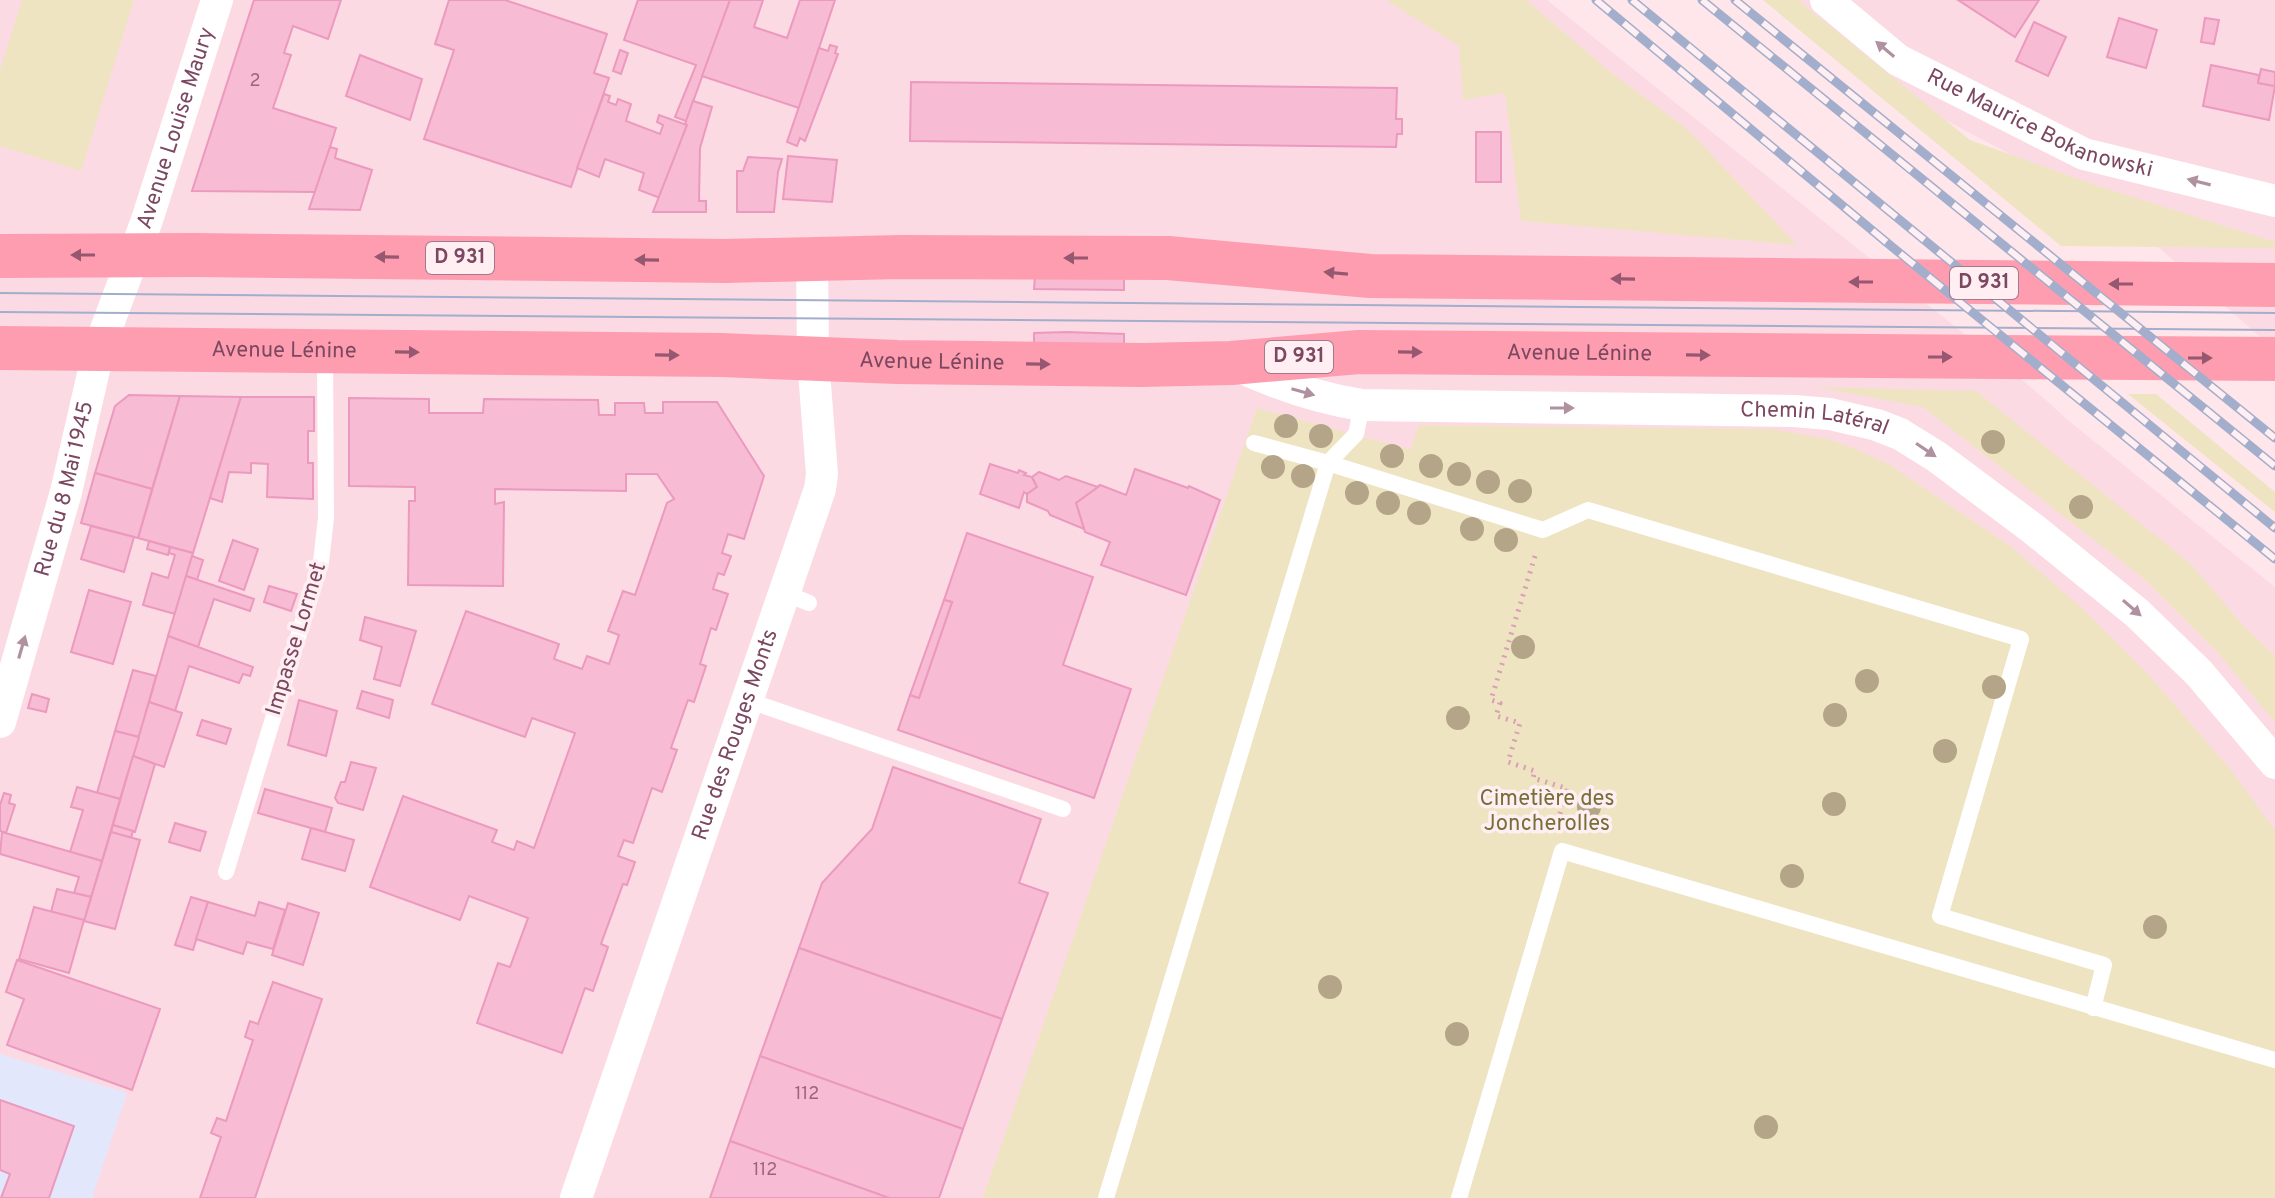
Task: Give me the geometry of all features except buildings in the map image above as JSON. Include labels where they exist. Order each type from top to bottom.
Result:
[{"type":"main road","name":"D 931","points":[[0,256],[812,260],[901,257],[1168,258],[1370,276],[2275,285]]},
{"type":"main road","name":"Avenue Lénine","points":[[0,348],[1142,365],[1231,363],[1359,352],[2275,359]]},
{"type":"street","name":"Avenue Louise Maury","points":[[134,256],[217,0]]},
{"type":"street","name":"Rue Maurice Bokanowski","points":[[1826,0],[1898,60],[2084,154],[2275,201]]},
{"type":"street","name":"Rue du 8 Mai 1945","points":[[0,722],[66,492],[99,348],[134,256]]},
{"type":"street","name":"Rue des Rouges Monts","points":[[576,1198],[615,1110],[665,966],[747,700],[797,598],[822,482],[813,359],[812,260]]},
{"type":"street","name":"Chemin Latéral","points":[[1231,363],[1279,385],[1331,400],[1362,405],[1794,411],[1830,414],[1877,425],[1937,457],[2105,586],[2199,673],[2275,763]]},
{"type":"lane","name":"Impasse Lormet","points":[[226,872],[321,562],[326,518],[325,351]]},
{"type":"lane","points":[[1106,1198],[1328,463],[1356,434],[1362,405]]},
{"type":"lane","points":[[1254,443],[1543,530],[1588,510],[2021,639],[1940,916],[2104,965],[2093,1008]]},
{"type":"lane","points":[[747,700],[819,732],[1063,809]]},
{"type":"lane","points":[[1459,1198],[1562,851],[2275,1060]]},
{"type":"path","points":[[1543,530],[1491,700],[1500,703],[1496,716],[1520,723],[1508,762],[1535,771],[1533,778],[1568,789],[1556,827],[1562,851]]},
{"type":"shaded area","points":[[0,0],[1547,0],[2275,587],[2275,1198],[0,1198]]},
{"type":"shaded area","points":[[1775,0],[2275,0],[2275,350],[2116,210],[1892,92]]},
{"type":"shaded area","points":[[0,1054],[127,1093],[92,1198],[0,1198]]},
{"type":"green space","points":[[22,0],[134,0],[81,171],[0,146],[0,70]]},
{"type":"green space","points":[[1386,0],[1526,0],[1609,71],[1686,128],[1797,245],[1521,221],[1505,93],[1463,100],[1459,46]]},
{"type":"green space","points":[[1763,0],[1798,0],[1970,140],[2092,184],[2275,242],[2275,248],[2061,246]]},
{"type":"green space","points":[[1816,387],[1976,391],[2190,563],[2242,624],[2275,656],[2275,723],[2220,655],[2143,578],[1923,407]]},
{"type":"green space","points":[[2128,394],[2156,394],[2275,492],[2275,512]]},
{"type":"green space","name":"Cimetière des Joncherolles","points":[[1257,408],[1411,450],[1418,425],[1771,429],[1828,439],[1890,465],[2010,546],[2081,607],[2148,674],[2230,769],[2275,830],[2275,1198],[983,1198]]},
{"type":"tram line","points":[[0,293],[2275,313]]},
{"type":"tram line","points":[[0,312],[2275,330]]},
{"type":"railway","points":[[1596,0],[1891,246],[2275,559]]},
{"type":"railway","points":[[1632,0],[2275,528]]},
{"type":"railway","points":[[1702,0],[2275,466]]},
{"type":"railway","points":[[1735,0],[2275,438]]}]
